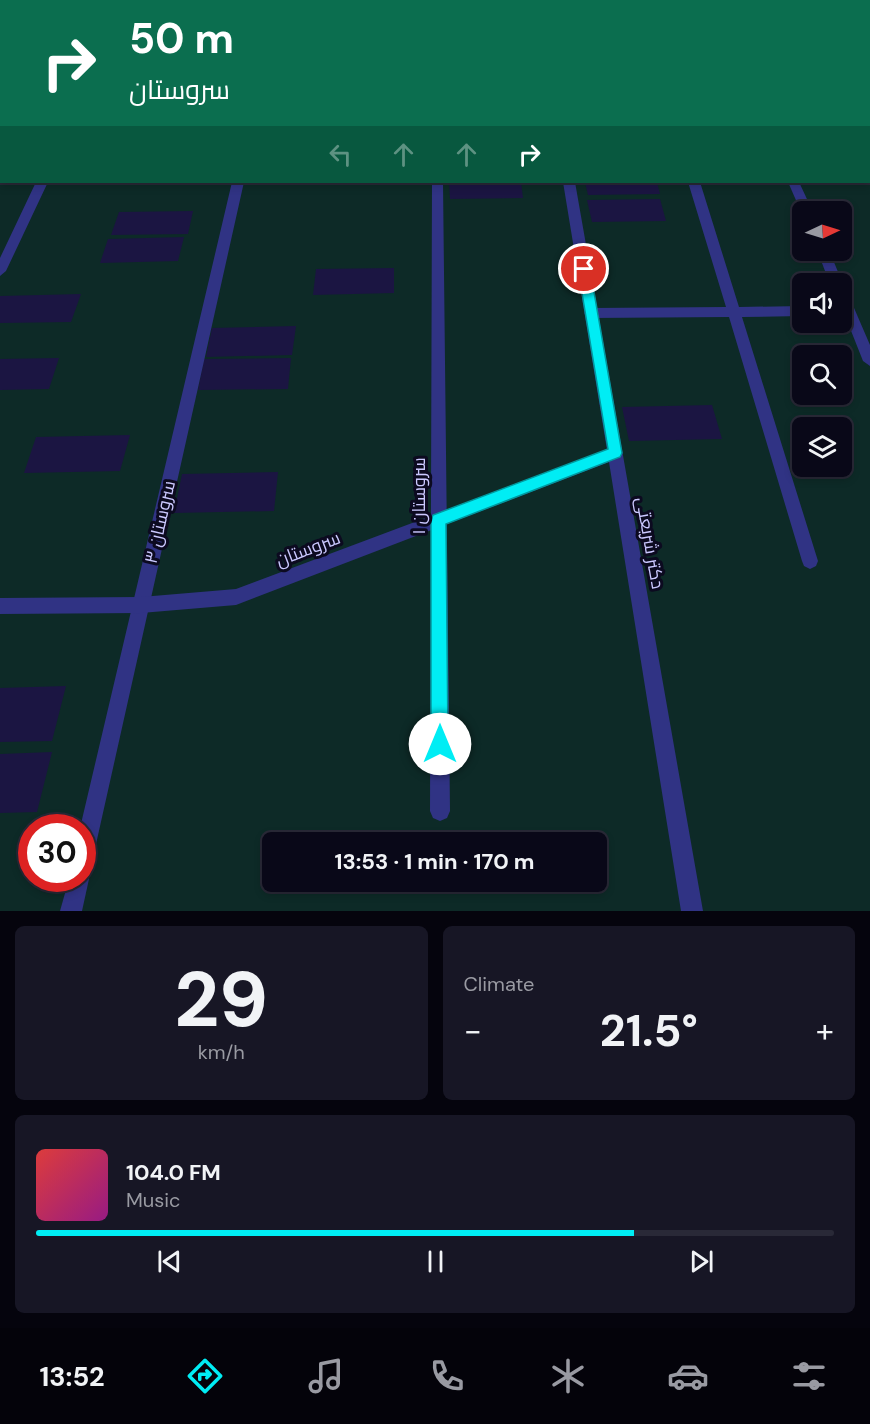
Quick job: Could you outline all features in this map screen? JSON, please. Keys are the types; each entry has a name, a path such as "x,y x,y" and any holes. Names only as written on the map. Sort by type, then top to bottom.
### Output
{"street":[{"path":"0,272 3,258 41,183"},
{"name":"سروستان ۳","path":"93,814 238,183"},
{"name":"سروستان ۱","path":"437,183 440,811"},
{"name":"دکتر شریعتی","path":"569,183 692,911"},
{"path":"693,183 810,561"},
{"path":"794,183 802,201"},
{"path":"591,313 792,311"},
{"path":"852,325 870,361"},
{"name":"سروستان","path":"0,606 141,605 236,597 615,453"},
{"path":"71,911 76,892"}],"green space":[{"path":"0,183 870,183 870,911 0,911"}],"building":[{"path":"449,183 521,183 523,198 450,199"},
{"path":"585,183 657,183 660,194 588,195"},
{"path":"660,199 666,221 592,222 587,200"},
{"path":"193,211 188,234 111,235 119,212"},
{"path":"184,237 178,261 100,263 108,239"},
{"path":"394,268 394,293 313,295 316,269"},
{"path":"81,294 71,322 0,323 0,296"},
{"path":"296,326 292,355 206,357 212,328"},
{"path":"59,358 49,389 0,390 0,359"},
{"path":"291,358 288,389 198,390 204,359"},
{"path":"712,405 722,439 629,441 622,407"},
{"path":"130,435 120,471 24,473 36,437"},
{"path":"278,472 274,511 174,513 182,474"},
{"path":"66,686 52,741 0,742 0,688"},
{"path":"52,752 37,812 0,813 0,754"}],"route":[{"path":"440,744 439,520 615,453 584,269"}]}
